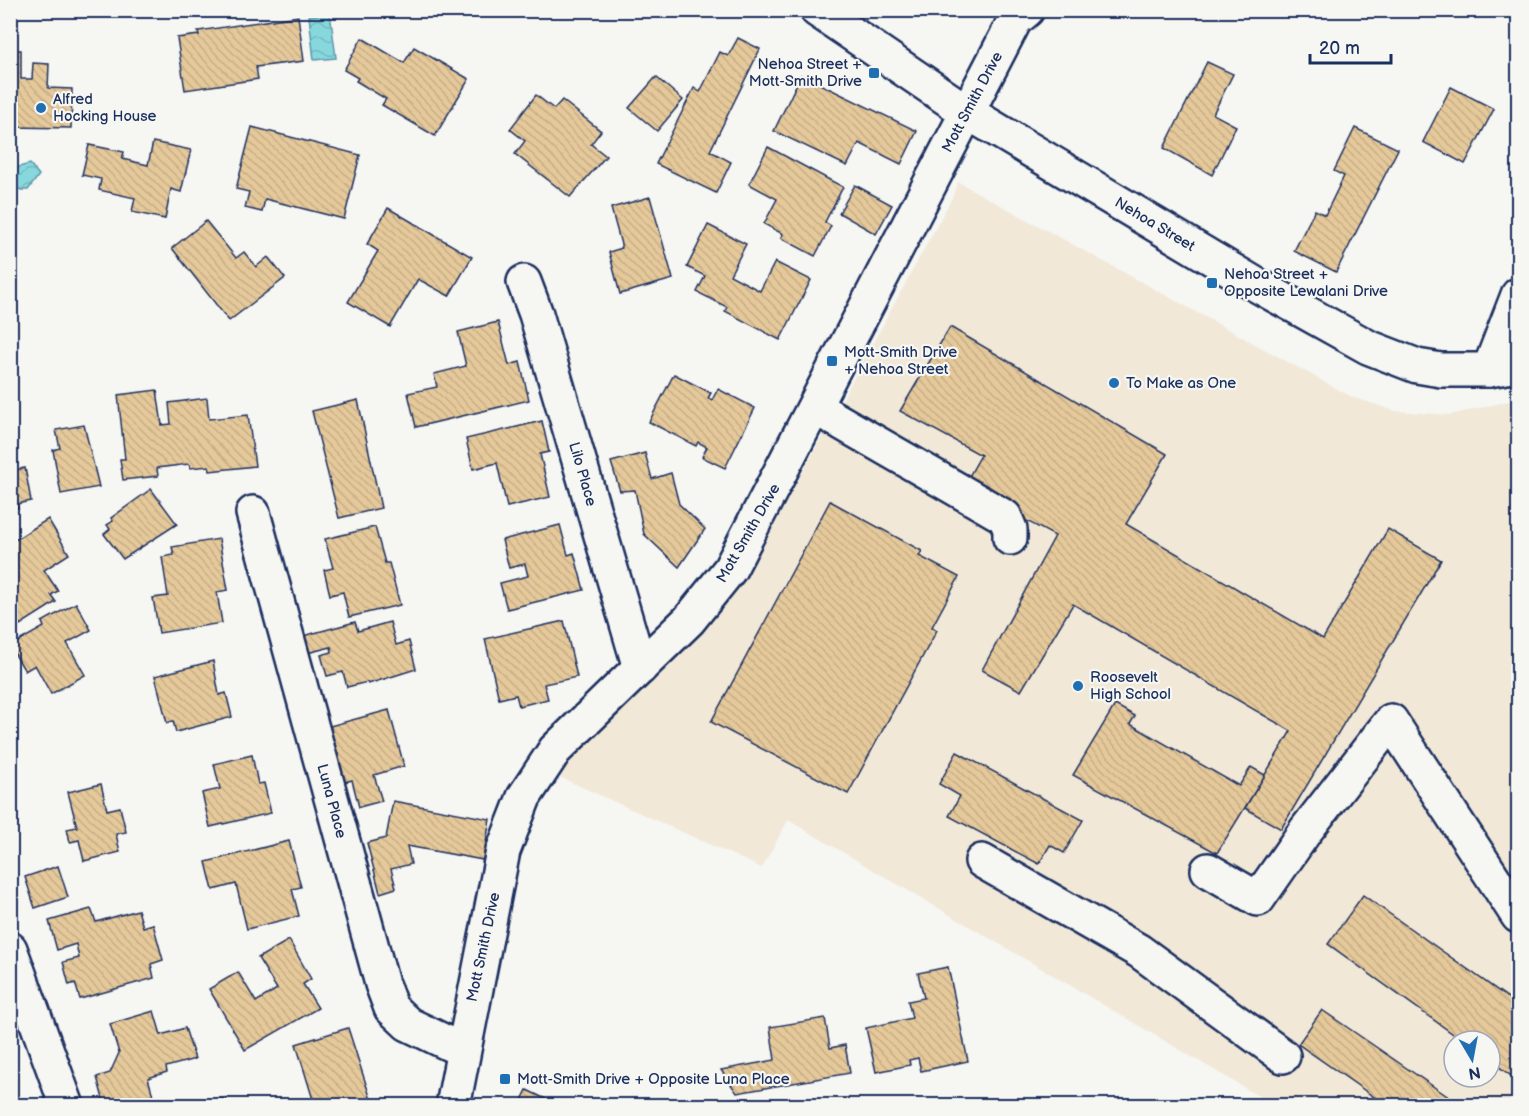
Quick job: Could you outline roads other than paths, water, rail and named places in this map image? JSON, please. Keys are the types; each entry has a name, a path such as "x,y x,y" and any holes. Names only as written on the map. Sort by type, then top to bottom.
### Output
{"street":[{"name":"Nehoa Street","path":"817,10 967,112 1255,284 1368,347 1417,366 1441,370 1504,367"},
{"name":"Mott Smith Drive","path":"453,1106 462,1050 503,851 524,797 555,750 689,620 730,569 816,408 1015,20 1027,10"},
{"name":"Lilo Place","path":"524,282 536,314 640,668"},
{"path":"1504,367 1518,295"},
{"path":"816,408 1005,517 1010,529 1010,538"},
{"name":"Luna Place","path":"253,513 382,984 391,1008 408,1024 462,1050"},
{"path":"1208,870 1258,898 1306,830 1391,721 1518,916"},
{"path":"982,861 1139,951 1283,1056"},
{"path":"10,949 67,1106"}],"water":[{"path":"330,13 336,58 314,60 309,16"},
{"path":"30,164 39,175 28,190 21,190 11,184 11,169"}],"place":[{"name":"Nehoa Street + Mott-Smith Drive","path":"874,73"},
{"name":"Alfred Hocking House","path":"41,108"},
{"name":"Nehoa Street + Opposite Lewalani Drive","path":"1212,283"},
{"name":"Mott-Smith Drive + Nehoa Street","path":"832,361"},
{"name":"To Make as One","path":"1114,383"},
{"name":"Roosevelt High School","path":"1078,686"},
{"name":"Mott-Smith Drive + Opposite Luna Place","path":"505,1079"}]}
